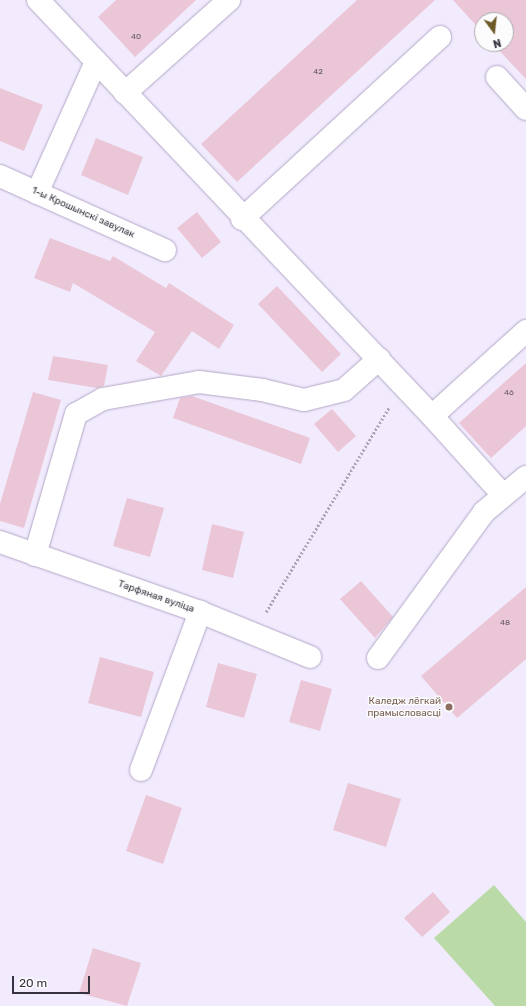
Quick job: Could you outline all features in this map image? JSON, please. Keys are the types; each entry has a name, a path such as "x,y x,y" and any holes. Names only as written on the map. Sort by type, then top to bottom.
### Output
{"street":[{"path":"38,0 242,219 379,359 503,495"},
{"path":"125,93 229,0"},
{"path":"242,219 440,37"},
{"path":"37,192 96,62"},
{"path":"497,77 526,109"},
{"name":"1-ы Крошынскі завулак","path":"0,176 165,250"},
{"path":"432,416 526,331"},
{"path":"35,555 76,414 103,399 199,382 262,390 304,400 344,390 379,359"},
{"path":"378,658 484,512 526,477"},
{"name":"Тарфяная вуліца","path":"0,542 200,612 310,657"},
{"path":"141,770 200,612"}],"path":[{"path":"253,634 403,385"}],"green space":[{"path":"494,885 526,922 526,1006 495,1006 434,938"}],"building":[{"path":"116,0 196,0 135,57 98,17"},
{"path":"357,0 435,0 237,182 201,144"},
{"path":"453,0 526,0 526,79 501,52 514,52 514,12 474,12 474,23"},
{"path":"0,88 43,105 24,151 0,141"},
{"path":"96,138 143,157 128,195 81,175"},
{"path":"197,212 221,242 202,258 177,228"},
{"path":"50,238 110,261 113,256 166,288 169,283 234,325 219,349 192,331 161,376 136,361 155,332 73,283 70,292 34,278"},
{"path":"277,286 341,354 322,372 258,304"},
{"path":"53,356 108,365 104,386 97,388 48,380"},
{"path":"526,363 526,426 491,458 459,423"},
{"path":"33,392 61,400 24,528 0,521 0,504"},
{"path":"192,396 310,438 301,464 173,418 180,398"},
{"path":"332,409 356,436 338,452 314,424"},
{"path":"127,498 164,508 150,557 113,546"},
{"path":"212,524 244,532 233,578 202,570"},
{"path":"361,581 393,617 375,638 340,599"},
{"path":"526,587 526,659 457,718 421,676"},
{"path":"100,657 154,672 141,717 88,703"},
{"path":"218,663 257,674 244,718 206,707"},
{"path":"301,680 332,689 320,731 289,722"},
{"path":"348,783 401,799 386,847 333,830"},
{"path":"146,795 182,808 163,864 126,851"},
{"path":"433,892 450,912 422,937 404,918"},
{"path":"93,948 141,963 127,1006 79,993"}],"place":[{"name":"Каледж лёгкай прамысловасці","path":"449,707"}]}
